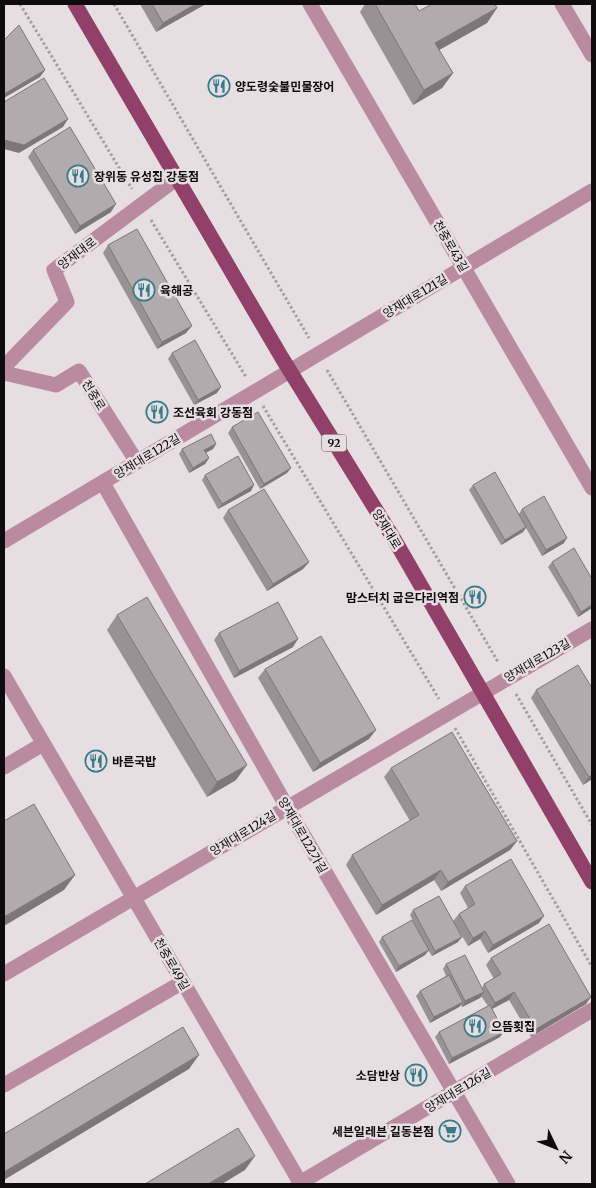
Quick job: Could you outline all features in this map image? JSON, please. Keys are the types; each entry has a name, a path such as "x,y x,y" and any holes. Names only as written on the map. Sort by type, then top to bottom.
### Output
{"main road":[{"name":"양재대로","path":"75,4 289,370 394,539 592,882"}],"street":[{"name":"천중로43길","path":"310,4 592,488"},
{"path":"562,4 592,55"},
{"name":"양재대로","path":"4,366 67,302 54,270 176,179"},
{"name":"양재대로121길","path":"289,370 592,191"},
{"name":"천중로","path":"4,373 56,385 79,370 136,462"},
{"name":"양재대로122길","path":"4,541 289,370"},
{"name":"양재대로122가길","path":"103,483 287,807 508,1184"},
{"name":"양재대로123길","path":"482,692 592,629"},
{"name":"천중로49길","path":"4,676 300,1184"},
{"name":"양재대로124길","path":"4,974 482,692"},
{"path":"4,767 43,744"},
{"path":"4,1085 183,982"},
{"name":"양재대로126길","path":"300,1184 592,1010"}],"path":[{"path":"20,4 395,624 592,967"},
{"path":"114,4 592,825"}],"building":[{"path":"152,4 196,4 163,23"},
{"path":"375,4 415,4 419,11 432,4 495,4 497,8 435,43 453,73 424,90"},
{"path":"19,25 45,70 4,94 4,40"},
{"path":"44,78 68,119 24,145 4,140 4,102"},
{"path":"70,127 116,204 80,226 33,150"},
{"path":"137,229 192,326 162,342 108,245"},
{"path":"195,340 221,387 198,400 172,353"},
{"path":"258,412 291,468 264,484 232,427"},
{"path":"211,434 216,444 204,450 209,458 193,468 182,449"},
{"path":"238,456 254,485 222,504 205,475"},
{"path":"495,472 526,527 505,540 473,485"},
{"path":"264,489 309,562 273,584 228,510"},
{"path":"544,496 567,538 546,550 522,509"},
{"path":"574,548 592,579 592,605 581,612 552,562"},
{"path":"147,597 247,765 217,782 117,615"},
{"path":"278,602 298,639 239,671 219,633"},
{"path":"321,636 376,730 320,763 265,669"},
{"path":"578,665 592,688 592,775 589,777 536,690"},
{"path":"452,732 517,841 448,882 441,870 382,905 352,855 419,815 391,768"},
{"path":"34,804 75,875 4,917 4,821"},
{"path":"511,859 544,916 493,945 485,931 473,938 459,914 475,904 465,886"},
{"path":"439,896 462,937 435,951 413,910"},
{"path":"412,920 429,950 399,966 382,937"},
{"path":"549,924 591,997 536,1029 514,992 495,1003 484,984 501,974 491,958"},
{"path":"465,955 484,992 465,1001 446,964"},
{"path":"449,975 463,1002 434,1017 420,991"},
{"path":"490,1005 504,1032 452,1058 439,1032"},
{"path":"183,1027 199,1055 4,1172 4,1134"},
{"path":"238,1128 255,1156 208,1184 145,1184"}],"place":[{"name":"양도령숯불민물장어","path":"219,86"},
{"name":"장위동 유성집 강동점","path":"78,176"},
{"name":"육해공","path":"144,290"},
{"name":"조선육회 강동점","path":"157,412"},
{"name":"맘스터치 굽은다리역점","path":"475,597"},
{"name":"바른국밥","path":"96,761"},
{"name":"으뜸횟집","path":"475,1026"},
{"name":"소담반상","path":"416,1075"},
{"name":"세븐일레븐 길동본점","path":"450,1131"}]}
